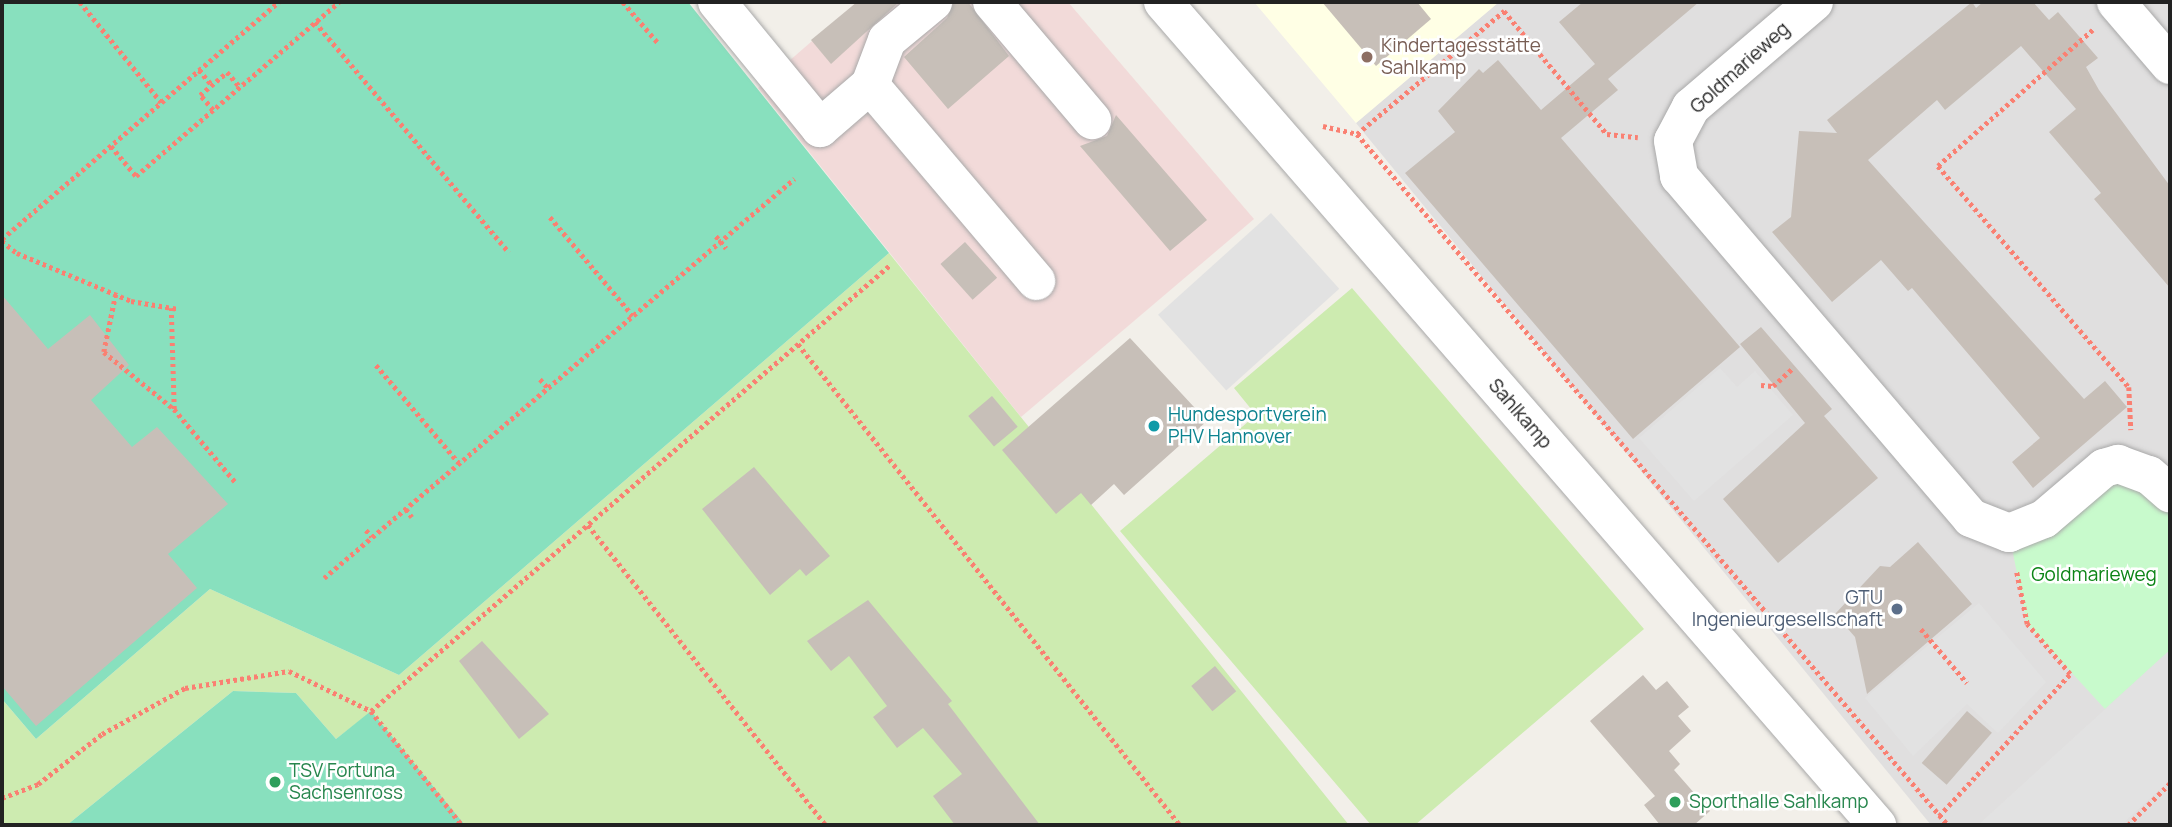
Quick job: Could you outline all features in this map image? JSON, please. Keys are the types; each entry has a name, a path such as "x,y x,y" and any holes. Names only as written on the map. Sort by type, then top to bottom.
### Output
{"street":[{"path":"717,2 820,128 870,85 887,40 933,2"},
{"path":"992,2 1092,120"},
{"name":"Sahlkamp","path":"1163,2 1877,825"},
{"name":"Goldmarieweg","path":"1673,141 1691,107 1814,2"},
{"path":"2105,15 2170,65"},
{"path":"870,85 1036,281"},
{"path":"1673,141 1679,176 1971,518 2009,533 2043,519 2104,468 2132,466 2170,493"}],"path":[{"path":"80,2 161,102"},
{"path":"178,309 116,294 17,253 2,240 279,2"},
{"path":"111,146 136,176 339,2"},
{"path":"623,2 659,44"},
{"path":"1357,134 1503,11 1607,134 1673,141"},
{"path":"2105,15 1938,166 2129,387 2132,466"},
{"path":"315,22 509,252"},
{"path":"200,70 212,85"},
{"path":"213,110 200,95 227,72 240,87"},
{"path":"1312,124 1357,134 1948,825"},
{"path":"324,578 794,179"},
{"path":"550,217 633,316"},
{"path":"716,236 726,248"},
{"path":"371,711 890,265"},
{"path":"116,294 104,352 174,410 236,483"},
{"path":"170,308 174,410"},
{"path":"798,344 1180,825"},
{"path":"376,365 459,463"},
{"path":"562,376 568,383"},
{"path":"540,379 548,388"},
{"path":"406,509 412,517"},
{"path":"588,525 825,825"},
{"path":"366,530 372,537"},
{"path":"1939,816 2070,674 2027,624 2009,533"},
{"path":"1921,629 1967,683"},
{"path":"2,798 38,784 102,734 185,688 289,671 371,711 462,825"},
{"path":"2128,825 2170,783"}],"shaded area":[{"path":"857,2 1068,2 1254,219 1021,417 758,88"},
{"name":"Kindertagesstätte Sahlkamp","path":"1254,2 1499,2 1356,123"},
{"path":"1499,2 2170,2 2170,825 1931,825 1356,123"},
{"path":"1271,213 1339,289 1226,391 1158,315"},
{"path":"1720,368 1737,387 1755,371 1793,415 1694,501 1639,438"},
{"path":"1979,603 2046,682 1998,733 1967,704 1913,756 1865,698"},
{"path":"2170,650 2170,780 2121,825 1978,825"}],"green space":[{"path":"2,2 688,2 889,253 399,675 210,589 36,739 2,699"},
{"path":"889,253 1349,825 465,825 371,712 336,739 296,693 233,691 67,825 2,825 2,699 36,739 210,589 399,675"},
{"path":"1352,288 1644,629 1415,825 1371,825 1120,531 1256,415 1234,388"},
{"name":"Goldmarieweg","path":"2104,468 2170,493 2170,650 2105,709 2027,624 2009,533"},
{"name":"TSV Fortuna Sachsenross","path":"233,691 296,693 336,739 371,711 465,825 67,825"}],"building":[{"path":"857,2 899,2 831,64 811,40"},
{"path":"954,2 968,2 1009,56 948,109 904,57 947,18"},
{"path":"1322,2 1417,2 1431,19 1376,66"},
{"path":"1583,2 1699,2 1608,79 1618,90 1561,138 1740,347 1633,439 1405,173 1455,132 1438,111 1479,69 1483,73 1498,60 1541,110 1595,64 1559,22"},
{"path":"1972,2 1976,8 1983,2 2033,2 2049,20 2058,12 2098,58 2086,67 2099,90 2170,186 2170,288 2094,199 2101,193 2049,132 2076,109 2021,46 1945,110 1937,100 1868,160 2084,399 2105,381 2127,407 2033,488 2012,462 2040,438 1912,288 1908,291 1881,260 1832,302 1772,232 1791,217 1799,131 1837,133 1827,120"},
{"path":"1116,115 1207,220 1170,251 1080,146 1107,136"},
{"path":"965,242 997,278 973,300 940,264"},
{"path":"2,295 48,349 90,315 129,365 91,400 132,447 157,427 228,504 168,554 197,588 36,726 2,686"},
{"path":"1761,327 1832,409 1824,416 1878,478 1778,563 1723,499 1805,423 1740,344"},
{"path":"1130,338 1207,421 1124,495 1114,484 1091,505 1081,493 1056,514 1002,450"},
{"path":"992,396 1018,427 994,447 968,416"},
{"path":"754,467 830,556 806,576 800,569 770,595 702,509"},
{"path":"1918,542 1972,604 1867,694 1855,637 1835,614 1880,566 1890,567"},
{"path":"868,600 952,701 948,704 1040,825 955,825 933,796 962,774 923,728 897,748 873,717 887,706 849,656 831,671 807,641"},
{"path":"482,641 549,714 519,739 459,661"},
{"path":"1215,666 1236,691 1212,711 1191,686"},
{"path":"1643,675 1656,690 1667,681 1689,707 1678,716 1691,731 1669,751 1680,764 1674,770 1710,811 1694,825 1660,825 1644,805 1655,796 1590,721"},
{"path":"1967,711 1992,733 1947,785 1922,763"}],"place":[{"name":"Kindertagesstätte Sahlkamp","path":"1367,57"},
{"name":"Hundesportverein PHV Hannover","path":"1154,426"},
{"name":"GTU Ingenieurgesellschaft","path":"1897,609"},
{"name":"TSV Fortuna Sachsenross","path":"275,782"},
{"name":"Sporthalle Sahlkamp","path":"1675,802"}]}
